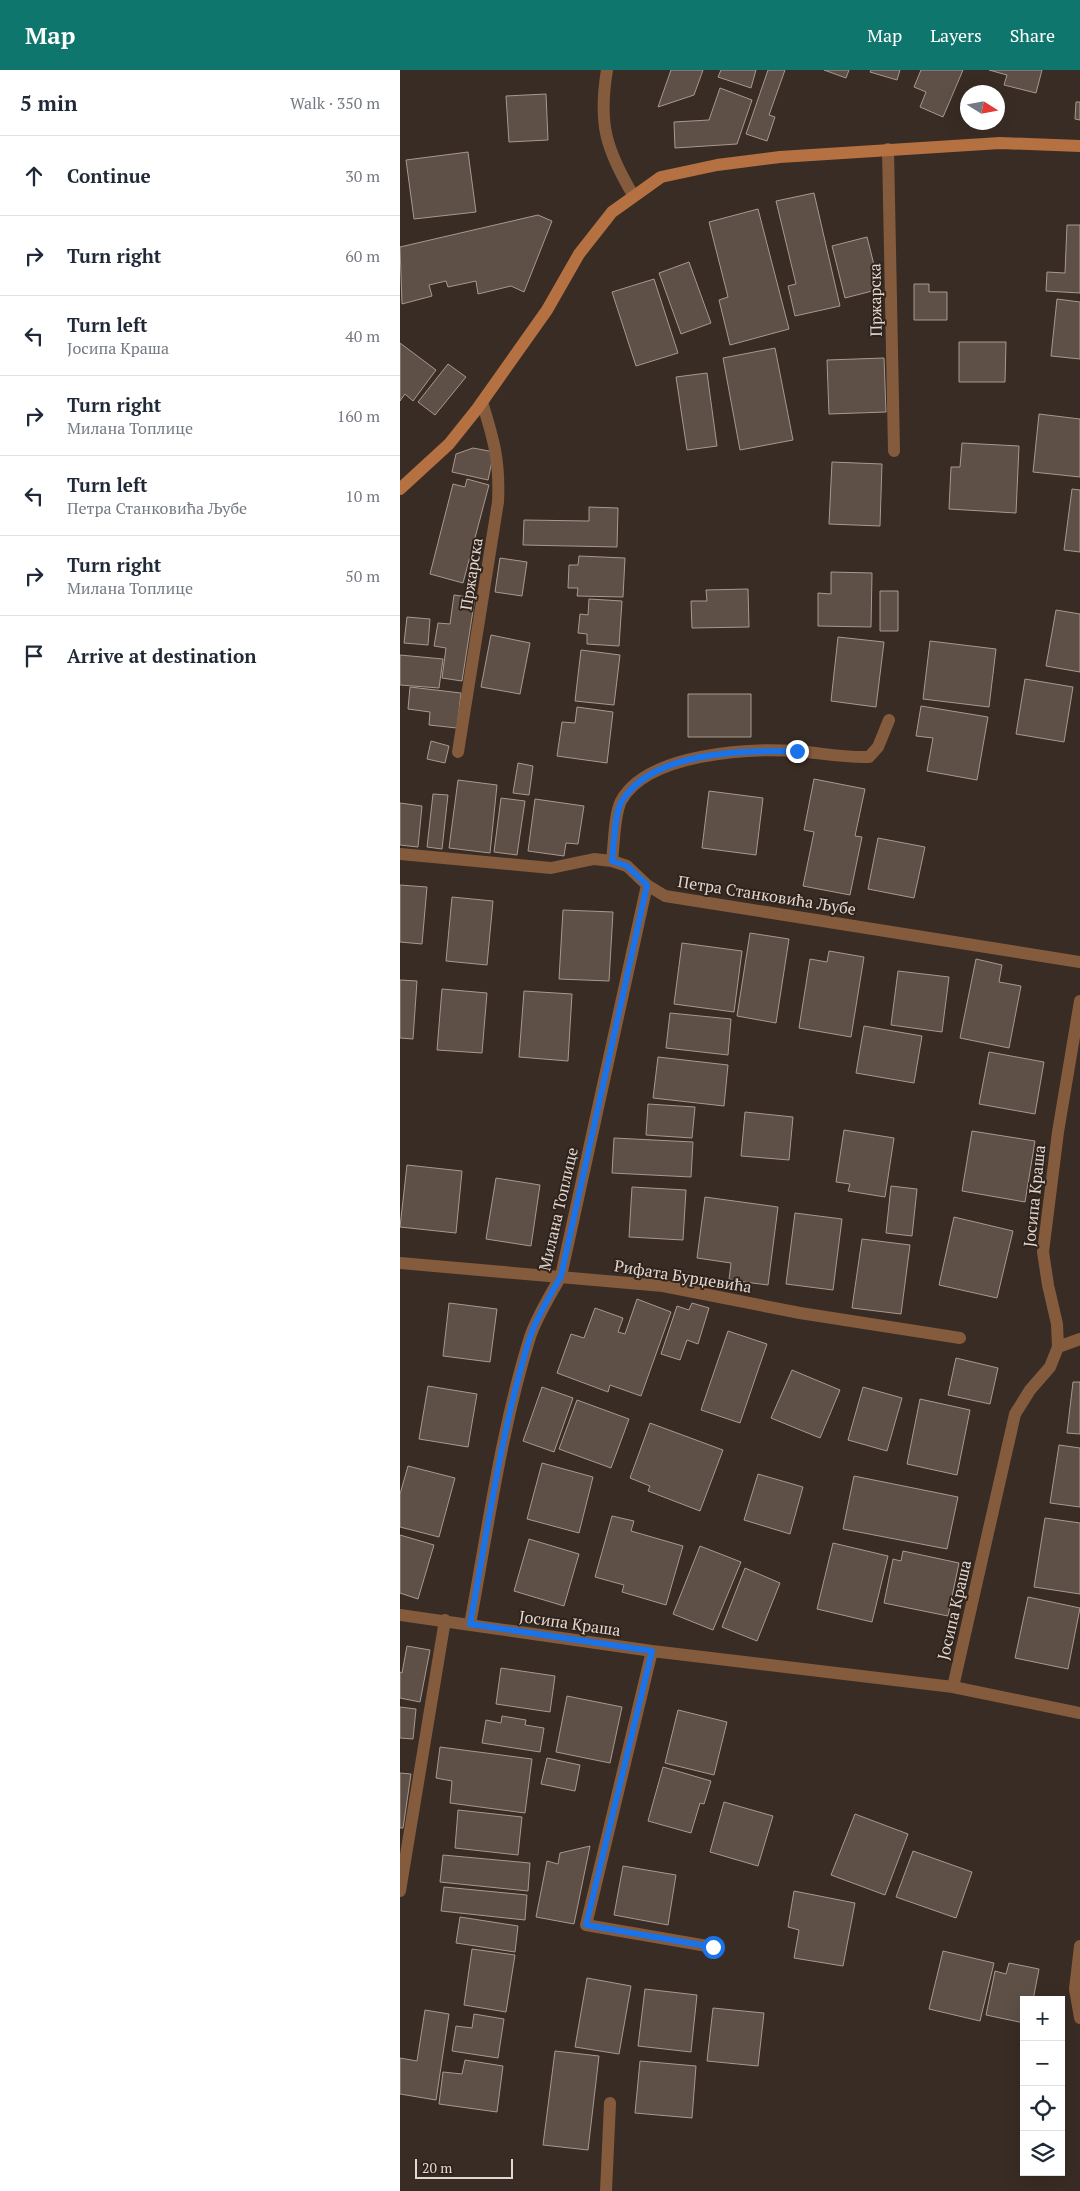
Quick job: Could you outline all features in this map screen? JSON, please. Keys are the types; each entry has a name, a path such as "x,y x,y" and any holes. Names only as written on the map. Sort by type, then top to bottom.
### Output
{"main road":[{"path":"400,489 449,444 482,402 547,310 591,238 612,212 661,178 688,170 752,160 888,149 1000,142 1080,146"}],"street":[{"path":"607,70 603,119 607,139 615,164 634,195"},
{"name":"Пржарска","path":"888,149 894,451"},
{"name":"Пржарска","path":"458,752 498,502 500,471 494,438 482,402"},
{"path":"612,861 621,802 635,785 664,766 701,758 751,751 797,751 847,758 868,758 878,748 889,720"},
{"name":"Петра Станковића Љубе","path":"400,854 552,868 594,860 612,861 627,866 647,885 665,896 1080,962"},
{"name":"Милана Топлице","path":"470,1624 506,1431 528,1346 543,1307 561,1276 647,885"},
{"name":"Јосипа Краша","path":"400,1615 652,1651 953,1688 1015,1414 1030,1390 1050,1366 1058,1347 1057,1324 1048,1285 1044,1252 1058,1132 1080,1001"},
{"name":"Рифата Бурџевића","path":"400,1263 561,1276 673,1288 800,1313 960,1338"},
{"path":"1058,1347 1080,1339"},
{"path":"400,1891 445,1620"},
{"path":"652,1651 586,1925 713,1947"},
{"path":"953,1688 1080,1713"},
{"path":"1080,1946 1075,1990 1080,2018"},
{"path":"606,2191 610,2103"}],"building":[{"path":"671,70 703,70 694,95 658,107"},
{"path":"721,70 756,70 751,88 718,77"},
{"path":"768,70 785,70 769,115 775,117 767,141 746,134"},
{"path":"824,70 849,70 846,78"},
{"path":"871,70 900,70 897,80 870,72"},
{"path":"921,70 963,70 943,117 920,107 926,92 914,87"},
{"path":"989,70 1042,70 1036,93 1004,85 1007,75"},
{"path":"720,88 752,100 737,144 675,148 674,122 709,120"},
{"path":"546,94 548,140 509,142 506,96"},
{"path":"1076,102 1080,102 1080,120 1075,119"},
{"path":"468,152 476,212 414,219 406,160"},
{"path":"814,193 840,306 795,316 788,286 796,284 776,201"},
{"path":"758,209 789,329 730,345 719,300 728,297 709,222"},
{"path":"538,215 552,221 524,292 511,286 478,294 476,281 448,287 446,281 429,285 432,296 402,304 400,247"},
{"path":"1067,225 1080,225 1080,293 1046,291 1047,272 1065,273"},
{"path":"867,237 880,289 845,298 832,246"},
{"path":"689,262 711,323 681,334 659,273"},
{"path":"654,279 678,353 636,366 612,292"},
{"path":"914,284 929,284 929,292 947,292 947,320 914,320"},
{"path":"1057,299 1080,302 1080,359 1051,356"},
{"path":"959,342 1006,342 1005,382 959,382"},
{"path":"400,343 436,370 413,401 405,394 400,401"},
{"path":"775,348 793,440 740,450 723,358"},
{"path":"884,358 886,412 829,414 827,360"},
{"path":"448,364 466,377 435,415 418,402"},
{"path":"707,373 717,446 687,450 676,377"},
{"path":"1039,414 1080,419 1080,477 1033,472"},
{"path":"962,443 1019,446 1016,513 949,509 951,467 960,467"},
{"path":"473,448 494,452 488,480 452,472 456,454"},
{"path":"832,462 882,464 880,526 829,524"},
{"path":"467,479 489,485 463,583 430,574 453,484 465,487"},
{"path":"1072,489 1080,490 1080,552 1064,550"},
{"path":"589,507 618,508 617,547 523,545 524,520 589,521"},
{"path":"579,556 625,558 623,597 577,596 578,588 568,588 569,565 578,565"},
{"path":"500,558 527,562 522,596 495,592"},
{"path":"831,572 872,573 871,627 818,626 818,593 831,594"},
{"path":"748,589 749,627 692,628 691,601 707,601 706,590"},
{"path":"880,591 898,591 898,631 880,631"},
{"path":"454,595 475,598 462,681 442,678 446,648 434,646 438,623 450,624"},
{"path":"589,599 622,601 619,646 587,644 587,634 578,633 580,614 588,615"},
{"path":"1056,610 1080,614 1080,672 1046,666"},
{"path":"407,617 430,619 428,645 404,643"},
{"path":"491,635 530,643 520,694 481,687"},
{"path":"838,637 884,642 876,707 831,701"},
{"path":"930,641 996,649 989,707 923,699"},
{"path":"581,650 620,655 614,705 575,701"},
{"path":"400,655 443,659 439,688 400,685"},
{"path":"1025,679 1073,687 1064,742 1016,734"},
{"path":"410,687 461,693 457,728 429,725 430,712 408,709"},
{"path":"688,694 751,694 751,737 688,737"},
{"path":"921,706 988,717 977,780 927,771 933,738 916,736"},
{"path":"577,707 613,712 607,763 557,756 562,722 575,723"},
{"path":"431,741 449,746 445,763 427,759"},
{"path":"518,763 533,766 529,795 513,793"},
{"path":"814,779 865,789 855,836 862,837 850,895 803,886 814,832 804,830"},
{"path":"458,780 497,785 490,853 449,848"},
{"path":"709,791 763,798 756,855 702,848"},
{"path":"433,794 448,795 442,849 427,847"},
{"path":"501,798 525,801 517,855 494,852"},
{"path":"535,799 584,806 578,844 566,843 564,856 528,851"},
{"path":"400,803 422,806 418,847 400,845"},
{"path":"878,838 925,847 914,898 868,889"},
{"path":"400,885 427,887 422,944 400,942"},
{"path":"452,897 493,901 487,965 446,961"},
{"path":"563,910 613,912 609,981 559,979"},
{"path":"750,933 789,939 776,1023 737,1016"},
{"path":"682,943 742,951 734,1012 674,1004"},
{"path":"829,951 864,957 851,1037 799,1028 810,959 827,962"},
{"path":"976,959 1002,965 999,982 1021,986 1009,1048 960,1038"},
{"path":"898,971 949,977 942,1032 891,1025"},
{"path":"400,980 417,981 413,1039 400,1038"},
{"path":"442,989 487,993 482,1053 437,1050"},
{"path":"524,991 572,994 568,1061 519,1057"},
{"path":"670,1013 731,1019 728,1055 666,1048"},
{"path":"864,1026 922,1036 914,1083 856,1073"},
{"path":"989,1052 1044,1062 1035,1114 979,1104"},
{"path":"658,1057 728,1065 724,1106 653,1098"},
{"path":"648,1104 695,1107 692,1138 646,1135"},
{"path":"745,1112 793,1117 789,1160 741,1156"},
{"path":"844,1130 894,1138 885,1197 848,1191 850,1184 836,1182"},
{"path":"972,1131 1035,1141 1025,1202 962,1191"},
{"path":"614,1138 693,1142 691,1177 612,1173"},
{"path":"407,1165 462,1171 456,1233 400,1227"},
{"path":"496,1178 540,1185 531,1246 486,1239"},
{"path":"891,1186 917,1189 912,1236 886,1233"},
{"path":"632,1187 686,1190 683,1240 629,1237"},
{"path":"705,1197 778,1207 768,1285 729,1280 731,1263 697,1258"},
{"path":"795,1213 842,1219 833,1290 786,1284"},
{"path":"954,1217 1013,1231 997,1298 939,1285"},
{"path":"862,1239 910,1245 901,1314 852,1308"},
{"path":"637,1299 671,1312 641,1396 610,1385 608,1392 557,1373 571,1334 584,1338 595,1308 623,1318 618,1332 625,1334"},
{"path":"449,1303 497,1309 490,1362 443,1356"},
{"path":"692,1303 709,1308 698,1344 687,1340 680,1360 661,1354 677,1306 689,1310"},
{"path":"728,1331 767,1344 740,1423 701,1410"},
{"path":"956,1358 998,1368 990,1404 948,1395"},
{"path":"792,1370 840,1390 820,1438 771,1418"},
{"path":"1073,1382 1080,1382 1080,1434 1067,1433"},
{"path":"428,1386 477,1394 468,1447 419,1439"},
{"path":"542,1387 573,1398 554,1452 523,1441"},
{"path":"863,1387 902,1398 887,1451 848,1440"},
{"path":"920,1399 970,1410 957,1475 907,1464"},
{"path":"577,1400 629,1419 611,1468 559,1449"},
{"path":"650,1423 723,1450 700,1511 648,1491 650,1486 630,1478"},
{"path":"1059,1445 1080,1448 1080,1507 1050,1503"},
{"path":"542,1463 593,1477 579,1533 527,1519"},
{"path":"408,1466 455,1478 439,1537 400,1527 400,1494"},
{"path":"758,1474 803,1487 790,1534 744,1520"},
{"path":"854,1476 958,1497 947,1549 843,1529"},
{"path":"612,1516 634,1521 631,1531 683,1546 666,1605 622,1592 624,1585 595,1577"},
{"path":"1045,1518 1080,1523 1080,1594 1034,1587"},
{"path":"400,1535 434,1545 418,1599 400,1593"},
{"path":"529,1539 579,1554 564,1606 514,1591"},
{"path":"833,1543 888,1556 872,1622 817,1609"},
{"path":"700,1546 741,1562 713,1630 673,1614"},
{"path":"903,1551 959,1563 948,1616 884,1603 893,1559 901,1561"},
{"path":"745,1568 780,1583 757,1641 722,1627"},
{"path":"1028,1597 1080,1608 1068,1669 1015,1658"},
{"path":"407,1646 430,1650 420,1702 400,1698 400,1672 402,1673"},
{"path":"501,1668 555,1676 550,1712 496,1704"},
{"path":"567,1696 622,1707 610,1763 556,1752"},
{"path":"400,1707 416,1709 413,1739 400,1738"},
{"path":"678,1710 727,1722 714,1775 665,1763"},
{"path":"502,1716 526,1720 525,1725 544,1728 540,1752 482,1743 486,1720 501,1723"},
{"path":"440,1747 532,1759 525,1813 450,1803 452,1781 436,1778"},
{"path":"547,1758 580,1765 575,1791 541,1784"},
{"path":"663,1767 711,1781 704,1804 700,1803 691,1833 648,1821"},
{"path":"400,1773 411,1774 403,1828 400,1828"},
{"path":"724,1802 773,1816 758,1866 710,1852"},
{"path":"458,1810 522,1817 518,1855 455,1848"},
{"path":"855,1814 908,1834 885,1895 831,1875"},
{"path":"590,1846 574,1924 536,1917 547,1861 558,1864 560,1853"},
{"path":"913,1851 972,1872 956,1918 896,1897"},
{"path":"443,1855 530,1863 528,1891 440,1882"},
{"path":"623,1866 676,1875 668,1925 614,1915"},
{"path":"444,1887 527,1895 525,1920 441,1911"},
{"path":"794,1891 855,1903 843,1966 794,1958 799,1930 788,1927"},
{"path":"460,1917 518,1926 515,1952 456,1943"},
{"path":"472,1949 515,1955 506,2012 464,2005"},
{"path":"943,1951 994,1963 980,2021 929,2009"},
{"path":"1009,1963 1039,1969 1034,1996 1020,1996 1020,2022 986,2015 995,1971 1006,1974"},
{"path":"587,1978 631,1986 619,2054 575,2047"},
{"path":"645,1989 697,1995 691,2052 638,2046"},
{"path":"713,2008 764,2013 758,2066 707,2061"},
{"path":"425,2010 449,2014 436,2100 400,2094 400,2058 417,2061"},
{"path":"474,2014 504,2019 498,2058 452,2051 456,2026 472,2028"},
{"path":"555,2051 599,2056 588,2150 543,2145"},
{"path":"465,2060 503,2066 497,2112 439,2104 443,2072 462,2074"},
{"path":"640,2061 696,2066 692,2118 635,2113"}],"route":[{"path":"713,1947 586,1925 652,1651 470,1624 506,1431 530,1336 543,1307 561,1276 647,885 627,866 612,861 621,802 635,785 664,766 701,758 751,751 797,751"}]}
